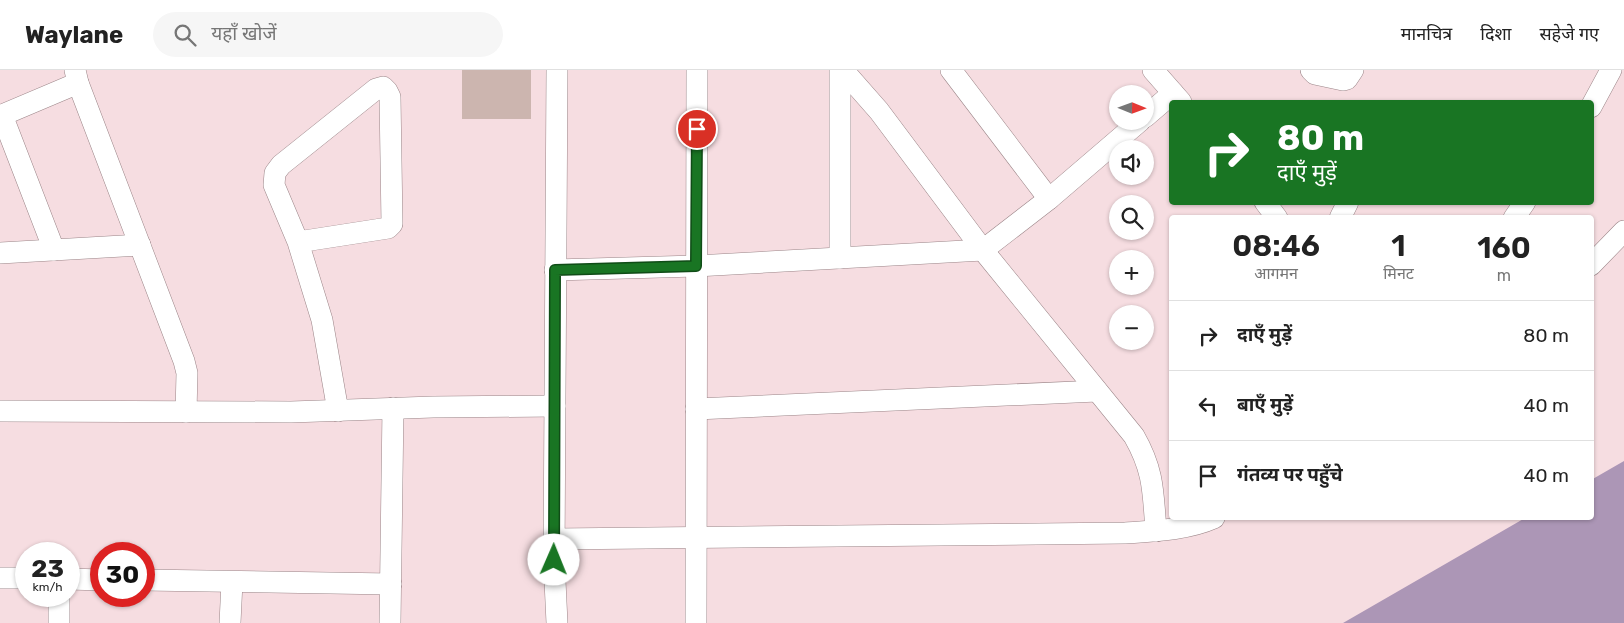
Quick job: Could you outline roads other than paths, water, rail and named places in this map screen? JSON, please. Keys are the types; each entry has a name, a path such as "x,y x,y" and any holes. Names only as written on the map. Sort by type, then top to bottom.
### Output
{"street":[{"path":"557,70 554,406 554,539 557,623"},
{"path":"696,623 697,70"},
{"path":"840,258 842,70"},
{"path":"842,70 879,111 983,250 1134,436 1144,454 1151,474 1156,531"},
{"path":"951,70 1050,199"},
{"path":"1154,70 1177,98"},
{"path":"1311,70 1315,74 1343,80 1353,70"},
{"path":"1594,101 1611,70"},
{"path":"54,250 1,115 76,77 184,361 187,373 186,412"},
{"path":"298,242 388,228 392,224 390,98 387,90 383,87 376,89 281,165 275,173 274,185 298,242 322,320 338,410"},
{"path":"1154,112 1169,103"},
{"path":"555,270 696,266 983,250 1050,199 1130,130"},
{"path":"1594,262 1624,231"},
{"path":"0,253 140,245"},
{"path":"696,409 1097,391"},
{"path":"0,412 290,412 393,408 554,406"},
{"path":"390,623 393,408"},
{"path":"554,539 1125,533 1156,531 1209,520"},
{"path":"0,578 15,578"},
{"path":"155,580 391,584"},
{"path":"230,623 232,582"},
{"path":"58,623 59,607"}]}
